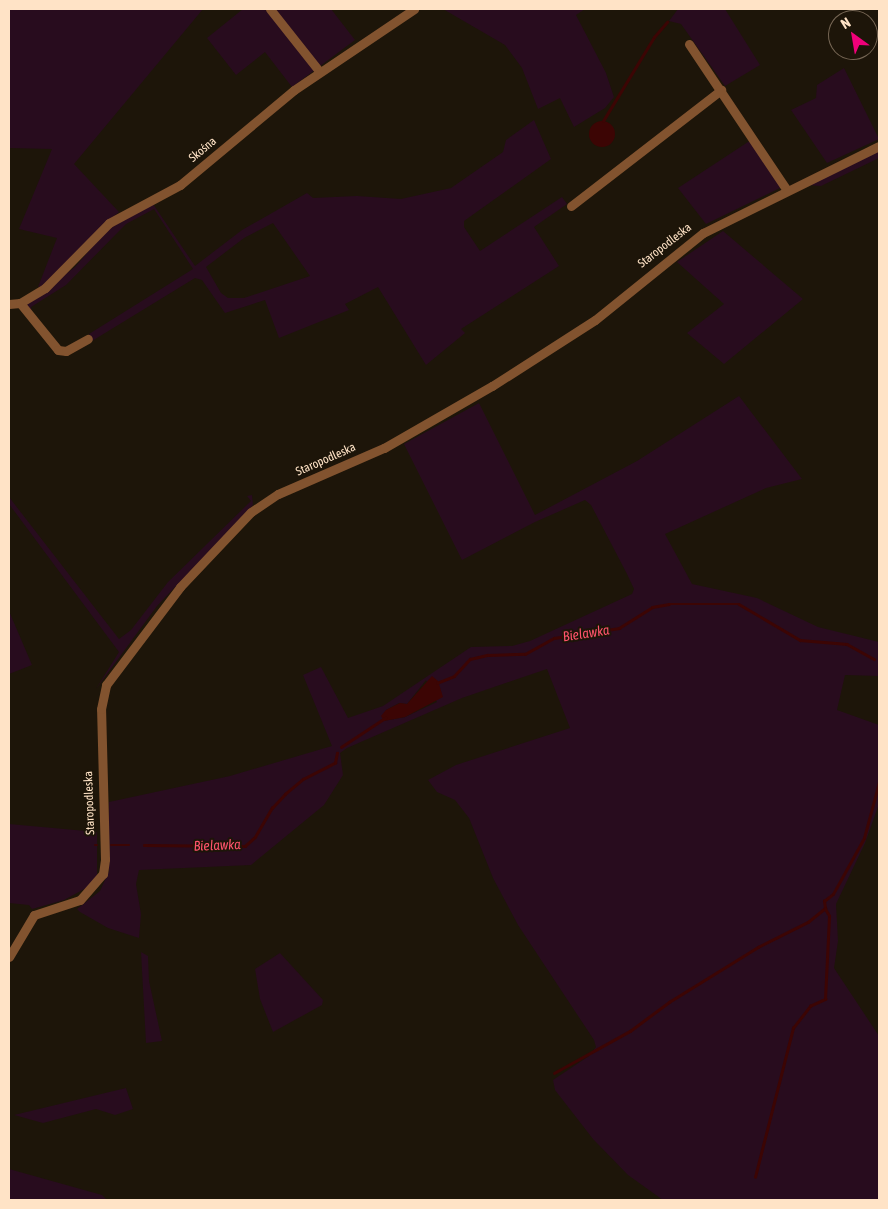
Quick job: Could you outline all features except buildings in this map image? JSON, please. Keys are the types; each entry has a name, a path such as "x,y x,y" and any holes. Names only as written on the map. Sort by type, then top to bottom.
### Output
{"street":[{"path":"270,9 320,72"},
{"name":"Skośna","path":"9,304 20,303 45,288 70,266 109,223 180,185 320,72 414,9"},
{"path":"689,44 786,189"},
{"path":"571,206 721,90"},
{"name":"Staropodleska","path":"9,957 34,915 80,900 103,874 101,710 106,684 180,587 251,512 278,494 384,448 492,386 596,320 703,233 786,189 879,146"},
{"path":"20,303 58,350 66,351 88,340"}],"shaded area":[{"path":"9,9 203,9 74,164 119,212 105,223 42,286 38,287 57,238 19,229 52,149 9,148"},
{"path":"243,9 331,9 355,40 292,87 265,52 236,75 207,38"},
{"path":"443,9 585,9 576,15 606,73 614,97 605,108 574,127 560,98 538,109 522,68 505,45"},
{"path":"678,9 725,9 760,65 725,86 681,24 669,21"},
{"path":"844,68 879,139 827,163 791,110 816,98 817,85"},
{"path":"534,120 551,159 464,221 464,227 480,251 562,197 567,204 534,227 559,266 461,329 465,333 426,365 378,287 345,304 349,310 279,338 265,300 225,313 202,280 195,278 92,341 89,334 193,269 154,209 126,224 66,285 31,307 32,312 26,304 75,267 111,225 153,204 195,266 242,230 307,193 313,198 357,196 401,199 451,188 503,152 506,140","holes":["273,223 310,276 244,298 228,298 221,293 206,267 244,238"]},
{"path":"602,121 611,125 615,134 611,143 602,147 593,143 589,134 593,125"},
{"path":"751,140 782,187 706,224 678,188"},
{"path":"879,150 879,158 821,186 808,185"},
{"path":"723,231 803,299 724,364 687,333 724,304 677,262"},
{"path":"739,396 802,479 766,488 665,534 692,584 757,598 818,627 879,642 879,676 845,675 837,710 879,725 879,804 865,843 836,904 838,941 834,968 879,1036 879,1200 663,1200 628,1175 593,1139 555,1090 553,1080 589,1056 596,1047 594,1040 518,925 493,878 469,818 455,800 437,792 428,780 456,765 570,728 547,669 462,698 347,748 340,753 343,775 324,805 251,865 139,870 136,884 141,914 139,938 108,928 77,909 100,891 109,871 109,802 230,776 332,746 303,675 321,667 348,718 383,706 471,647 512,646 530,641 632,594 634,589 627,574 591,505 585,500 535,522 462,560 404,444 479,403 535,515 637,461","holes":["426,680 437,702 405,717 383,721 386,710 399,703 407,704"]},
{"path":"252,495 253,505 157,606 96,689 119,652 9,504 9,497 119,639 131,630 168,582 251,501 247,496"},
{"path":"9,611 32,665 9,674"},
{"path":"432,676 438,681 443,697 405,717 384,721 381,716 386,710 400,703 407,704"},
{"path":"9,824 97,832 97,875 88,887 64,900 32,909 29,905 9,903"},
{"path":"141,952 148,956 149,981 162,1041 146,1043"},
{"path":"280,953 323,1000 322,1005 273,1032 260,999 255,969"},
{"path":"126,1088 133,1109 115,1115 96,1109 43,1123 14,1115"},
{"path":"9,1169 102,1195 107,1200 9,1200"}],"waterway":[{"path":"603,121 654,37 667,22"},
{"name":"Bielawka","path":"437,683 454,676 470,659 488,655 525,654 554,638 619,628 652,607 669,604 739,604 800,640 847,644 874,659"},
{"name":"Bielawka","path":"341,747 385,718"},
{"name":"Bielawka","path":"144,845 245,846 255,837 272,808 285,794 303,779 335,763 337,753"},
{"path":"554,1073 630,1031 669,1002 758,947 808,922 825,908 824,901 833,894 864,838 879,782"},
{"name":"Bielawka","path":"111,845 129,845"},
{"path":"755,1177 793,1028 810,1006 825,999 829,916 825,909"}]}
